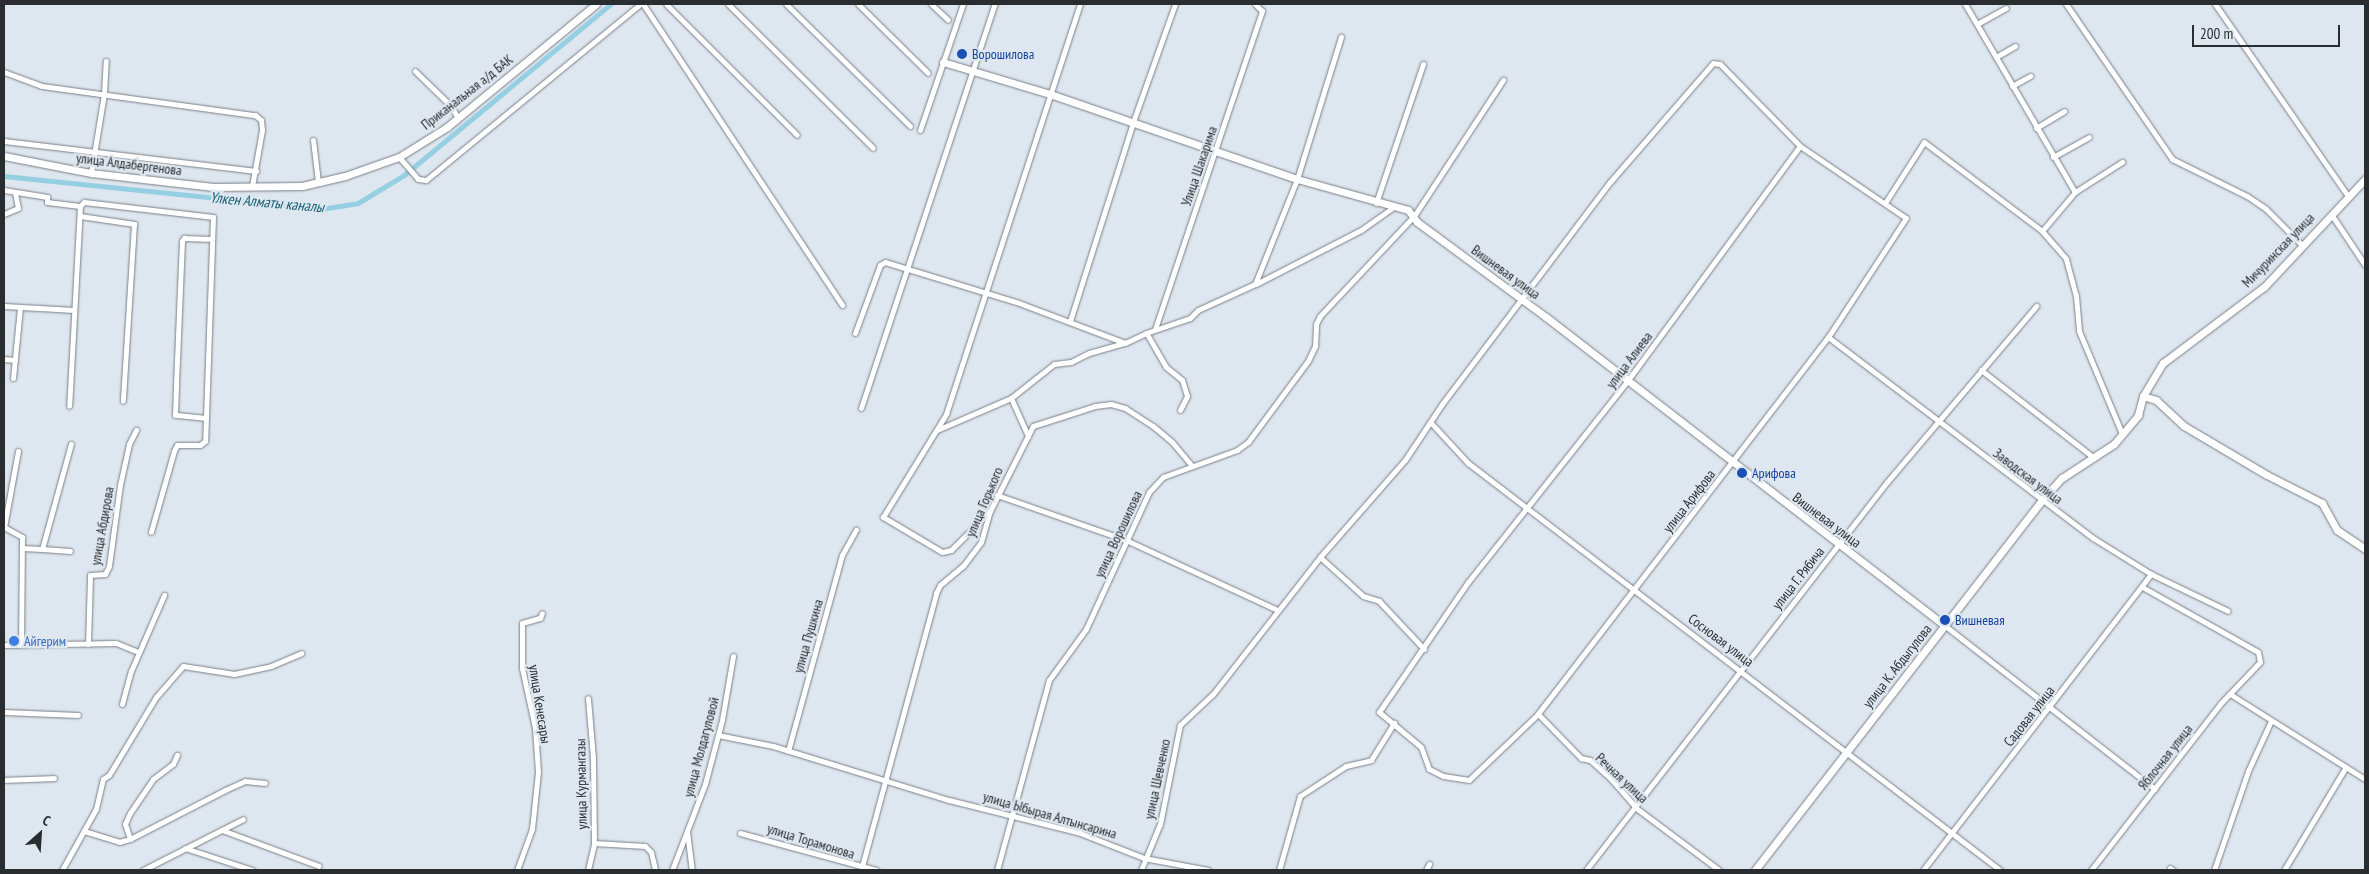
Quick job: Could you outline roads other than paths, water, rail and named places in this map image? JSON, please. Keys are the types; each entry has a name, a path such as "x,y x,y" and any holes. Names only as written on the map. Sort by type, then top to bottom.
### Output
{"street":[{"name":"Приканальная а/д БАК","path":"252,186 318,182 399,157 458,118 596,4"},
{"path":"399,157 418,179 426,180 642,4 842,305"},
{"path":"666,4 797,135"},
{"path":"728,4 873,148"},
{"path":"786,4 910,126"},
{"path":"858,4 928,73"},
{"path":"931,4 948,20"},
{"path":"920,130 963,4"},
{"path":"861,408 995,4"},
{"path":"990,511 950,550 942,552 885,520 883,517 946,414 987,295 1080,4"},
{"path":"1070,321 1133,122 1175,4"},
{"name":"Улица Шакарима","path":"1155,329 1262,11 1255,4"},
{"path":"1966,4 2036,128 2075,192"},
{"path":"2066,4 2172,159 2247,196 2266,209 2301,244"},
{"path":"2216,4 2348,196"},
{"path":"1977,24 2006,8"},
{"path":"1255,284 1297,179 1340,37"},
{"path":"1996,57 2015,46"},
{"path":"91,173 96,154 106,62"},
{"path":"943,62 1050,94 1297,179 1376,204 1395,206"},
{"name":"улица Шевченко","path":"1141,870 1144,858 1160,824 1180,725 1227,677 1277,610 1320,557 1405,460 1432,424 1442,404 1523,301 1610,182 1713,63 1720,64 1800,146"},
{"path":"1376,204 1423,64"},
{"path":"415,71 451,106 458,118"},
{"path":"4,72 42,86 255,115 261,120 262,130 252,186"},
{"path":"2012,86 2030,76"},
{"name":"улица Ворошилова","path":"997,870 1049,680 1086,629 1156,482 1192,466 1237,450 1248,442 1308,361 1315,346 1316,324 1320,316 1414,216 1503,80"},
{"path":"2036,128 2064,111"},
{"path":"2053,157 2089,136"},
{"path":"4,140 96,154 256,171"},
{"path":"313,140 318,182"},
{"path":"1800,146 1885,203 1924,142 2042,232 2066,258 2076,296 2079,331 2122,434"},
{"name":"улица Алиева","path":"1394,723 1379,712 1424,649 1468,582 1628,380 1800,146"},
{"name":"улица Алдабергенова","path":"4,156 91,173 213,187 252,186"},
{"path":"2042,232 2075,192 2122,162"},
{"name":"Мичуринская улица","path":"2142,396 2164,363 2264,287 2301,244 2365,179"},
{"path":"4,190 47,197 47,202 80,206"},
{"path":"4,214 18,208 15,192"},
{"path":"69,406 80,206 84,202 213,217 205,441 200,445 177,445 151,532"},
{"name":"улица Арифова","path":"1394,723 1421,747 1429,769 1443,776 1469,780 1538,714 1828,337 1906,218 1885,203"},
{"path":"937,430 1010,398 1054,364 1071,362 1089,353 1125,343 1155,329 1190,318 1198,310 1255,284 1361,230 1395,206"},
{"name":"Вишневая улица","path":"1395,206 1408,210 1417,222 1628,380 1732,463 2050,706 2155,789"},
{"path":"2331,214 2365,265"},
{"path":"80,216 134,224 123,401"},
{"path":"206,418 175,415 176,384 182,241 184,238 212,239"},
{"path":"855,333 880,265 885,262 1070,321 1125,343"},
{"path":"4,306 74,310"},
{"name":"улица Г. Рябича","path":"1586,870 1608,839 1636,808 1839,544 1937,421 2036,306"},
{"path":"14,378 20,308"},
{"path":"1146,333 1166,367 1182,380 1187,396 1180,410"},
{"name":"Заводская улица","path":"1828,337 2041,501 2151,574 2228,611"},
{"path":"4,359 15,360"},
{"path":"1981,370 2094,458"},
{"path":"2142,396 2156,400 2184,426 2244,462 2322,503 2337,530 2365,548"},
{"name":"улица К. Абдыгулова","path":"1755,870 2041,501 2062,478 2094,458 2122,434 2138,414 2142,396"},
{"path":"1010,398 1028,436"},
{"name":"улица Горького","path":"861,869 936,593 940,584 974,553 997,495 1034,426 1095,406 1111,404 1125,408 1153,426 1172,442 1192,466"},
{"name":"Сосновая улица","path":"1432,424 1468,463 1529,507 2000,870"},
{"name":"улица Абдирова","path":"88,644 90,575 105,574 109,566 120,485 129,444 136,430"},
{"path":"42,548 71,444"},
{"path":"18,450 4,527 8,532 18,532 22,536 20,645"},
{"path":"997,495 1128,541 1277,610"},
{"name":"улица Пушкина","path":"788,751 842,555 856,530"},
{"path":"22,548 70,551"},
{"path":"1320,557 1363,596 1379,601 1424,649"},
{"name":"Садовая улица","path":"1923,870 2151,574"},
{"name":"Яблочная улица","path":"2091,870 2230,694 2260,662 2258,652 2142,587"},
{"path":"122,704 138,652 164,595"},
{"name":"улица Кенесары","path":"517,870 532,829 538,772 535,728 522,668 522,623 540,618 542,613"},
{"path":"4,645 116,642 138,652"},
{"path":"62,870 96,809 103,779 109,775 156,697 182,666 234,674 271,666 301,653"},
{"name":"улица Молдагуловой","path":"672,870 705,784 718,735 734,656"},
{"path":"2230,694 2365,779"},
{"name":"улица Курмангазы","path":"588,698 593,758 594,843 588,870"},
{"path":"4,712 78,715"},
{"name":"Речная улица","path":"1538,714 1581,758 1590,760 1612,780 1636,808 1719,870"},
{"path":"2214,870 2248,771 2271,721"},
{"path":"1279,870 1300,796 1346,766 1371,760 1394,723"},
{"name":"улица Ыбырая Алтынсарина","path":"718,735 788,751 949,800 1013,814 1114,844 1144,858 1208,870"},
{"path":"130,839 125,824 130,813 153,779 172,764 177,755"},
{"path":"2284,870 2346,768"},
{"path":"4,780 54,778"},
{"path":"84,831 119,842 130,839 225,790 246,782 265,783"},
{"path":"142,870 243,819"},
{"path":"222,830 318,866"},
{"path":"687,830 692,870"},
{"name":"улица Торамонова","path":"740,833 793,846 861,869 876,870"},
{"path":"594,843 645,846 651,852 655,870"},
{"path":"185,848 252,870"},
{"path":"1426,870 1429,864"}],"waterway":[{"name":"Үлкен Алматы каналы","path":"4,176 321,209 358,203 404,175 611,4"}],"place":[{"name":"Ворошилова","path":"962,54"},
{"name":"Арифова","path":"1742,473"},
{"name":"Вишневая","path":"1945,620"},
{"name":"Айгерим","path":"14,641"}]}
